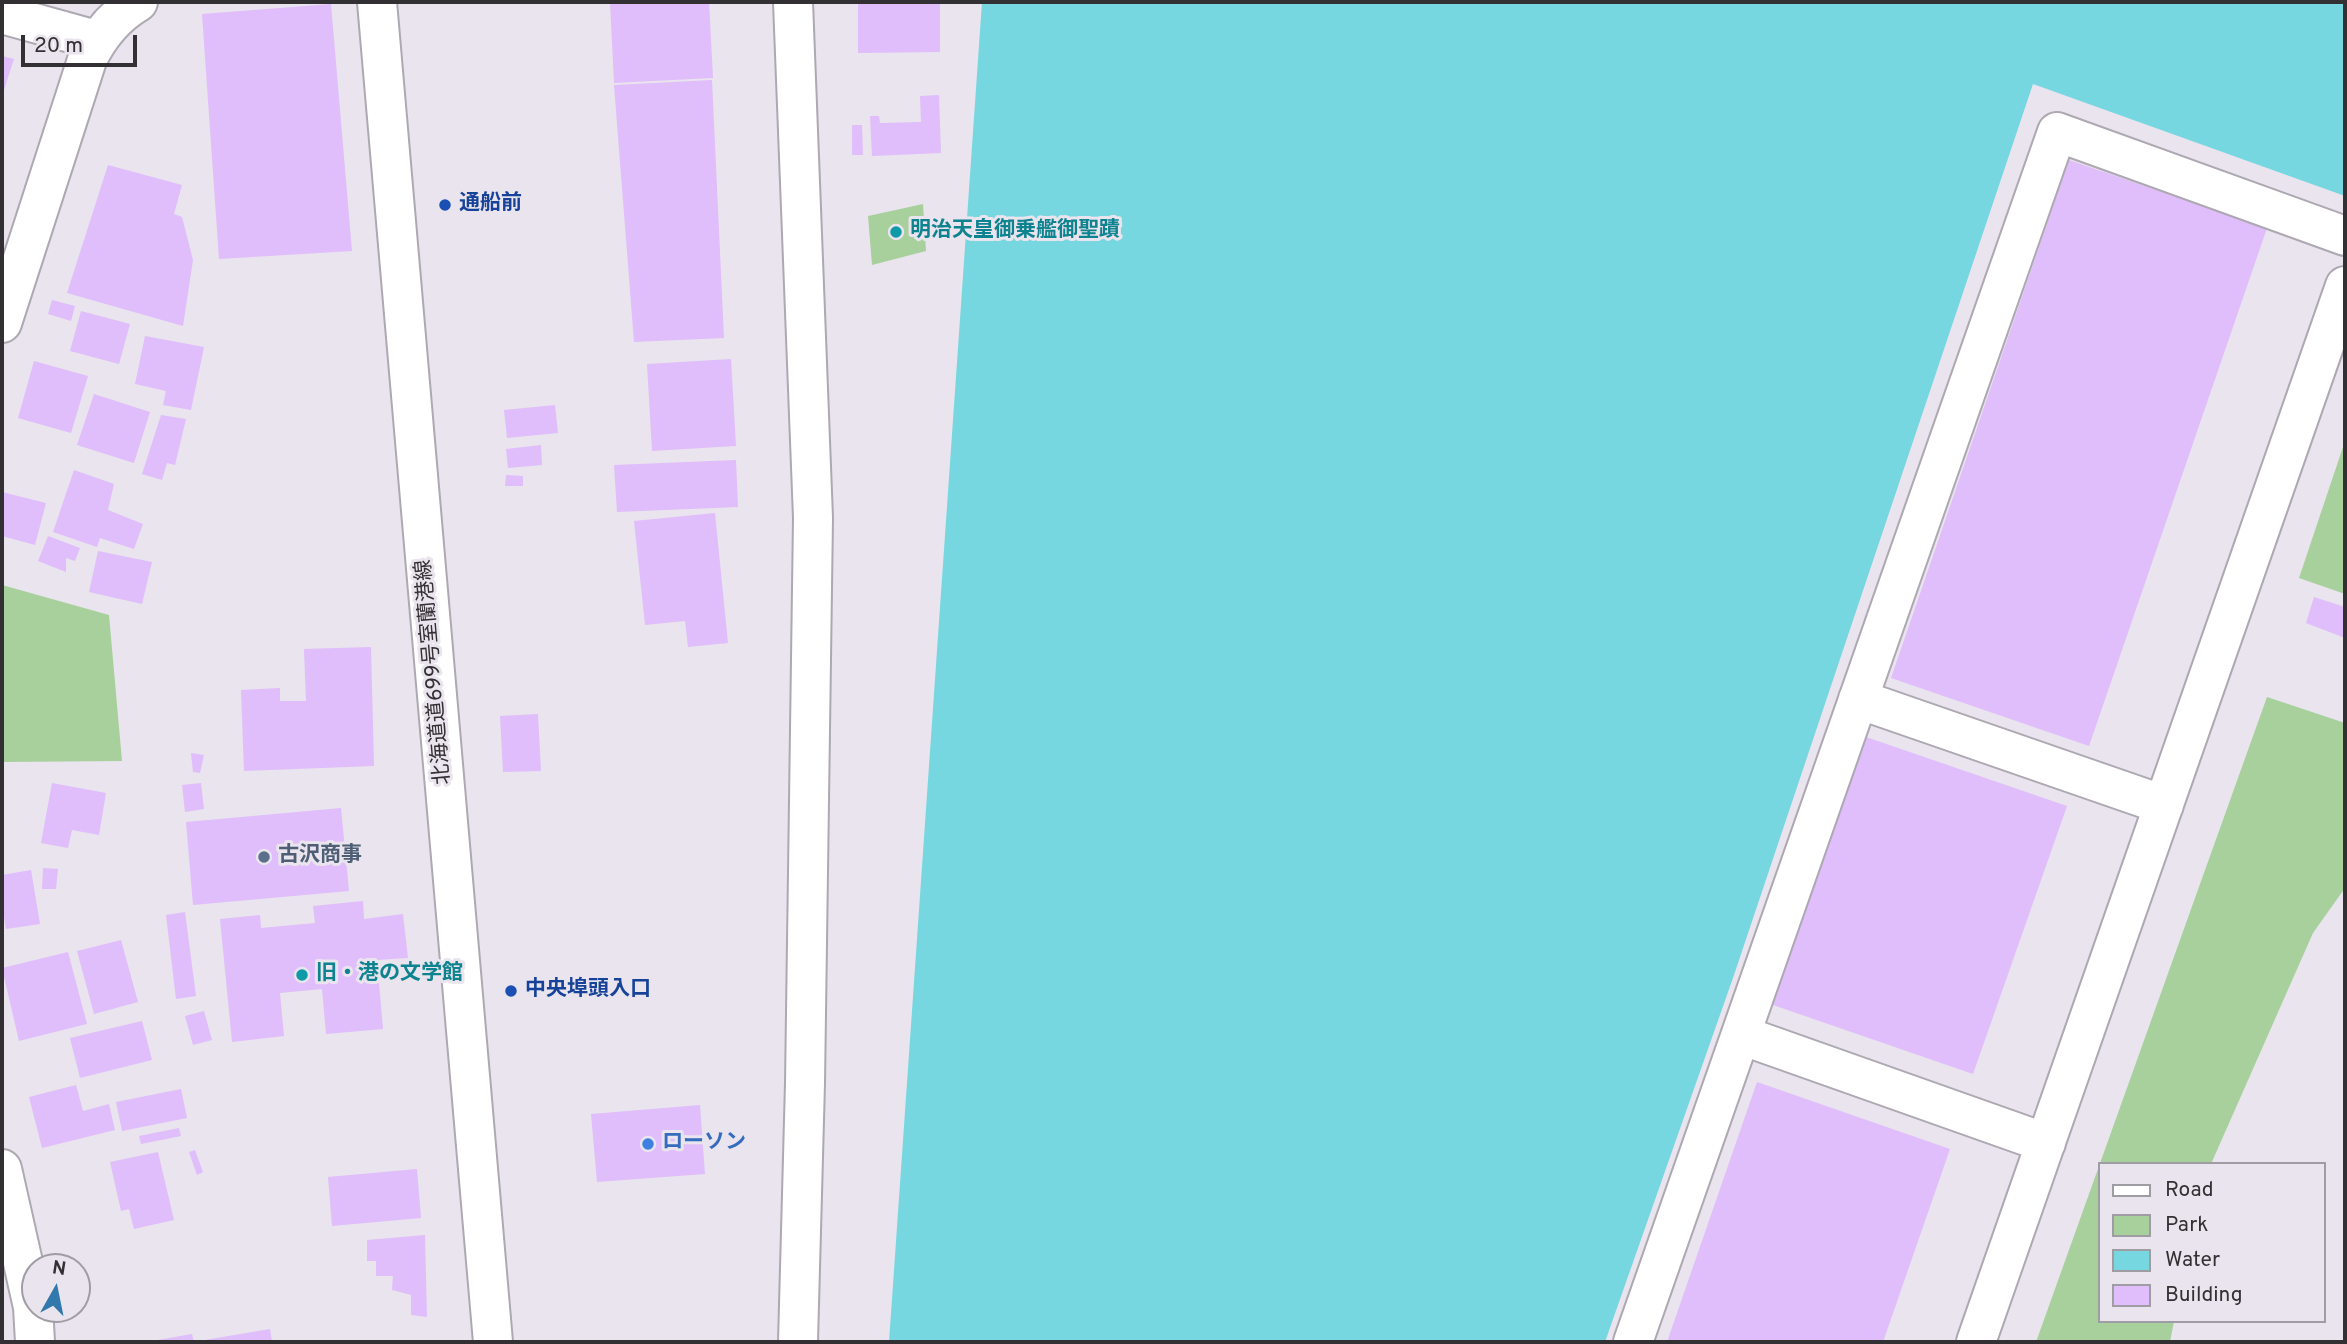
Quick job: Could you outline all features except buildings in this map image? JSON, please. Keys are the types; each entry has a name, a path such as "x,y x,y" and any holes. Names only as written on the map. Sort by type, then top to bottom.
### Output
{"street":[{"path":"2,323 74,96 96,40 125,9 138,2"},
{"name":"北海道道699号室蘭港線","path":"377,2 493,1342"},
{"path":"793,2 813,518 805,1083 798,1342"},
{"path":"2,14 96,40"},
{"path":"1633,1342 2057,132 2345,236"},
{"path":"1976,1342 2345,286"},
{"path":"1858,699 2164,805"},
{"path":"1741,1035 2046,1143"},
{"path":"2,1168 33,1307 35,1342"}],"green space":[{"path":"923,204 926,251 872,265 868,216"},
{"path":"2345,441 2345,594 2299,578"},
{"path":"2,585 109,615 122,761 2,762"},
{"path":"2267,697 2345,723 2345,888 2313,933 2212,1162 2100,1162"},
{"path":"2098,1169 2098,1323 2174,1323 2170,1342 2036,1342"}],"water":[{"path":"982,2 2345,2 2345,196 2033,84 1734,975 1605,1342 889,1342"}],"place":[{"name":"通船前","path":"445,205"},
{"name":"明治天皇御乗艦御聖蹟","path":"896,232"},
{"name":"古沢商事","path":"264,857"},
{"name":"旧・港の文学館","path":"302,975"},
{"name":"中央埠頭入口","path":"511,991"},
{"name":"ローソン","path":"648,1144"}]}
